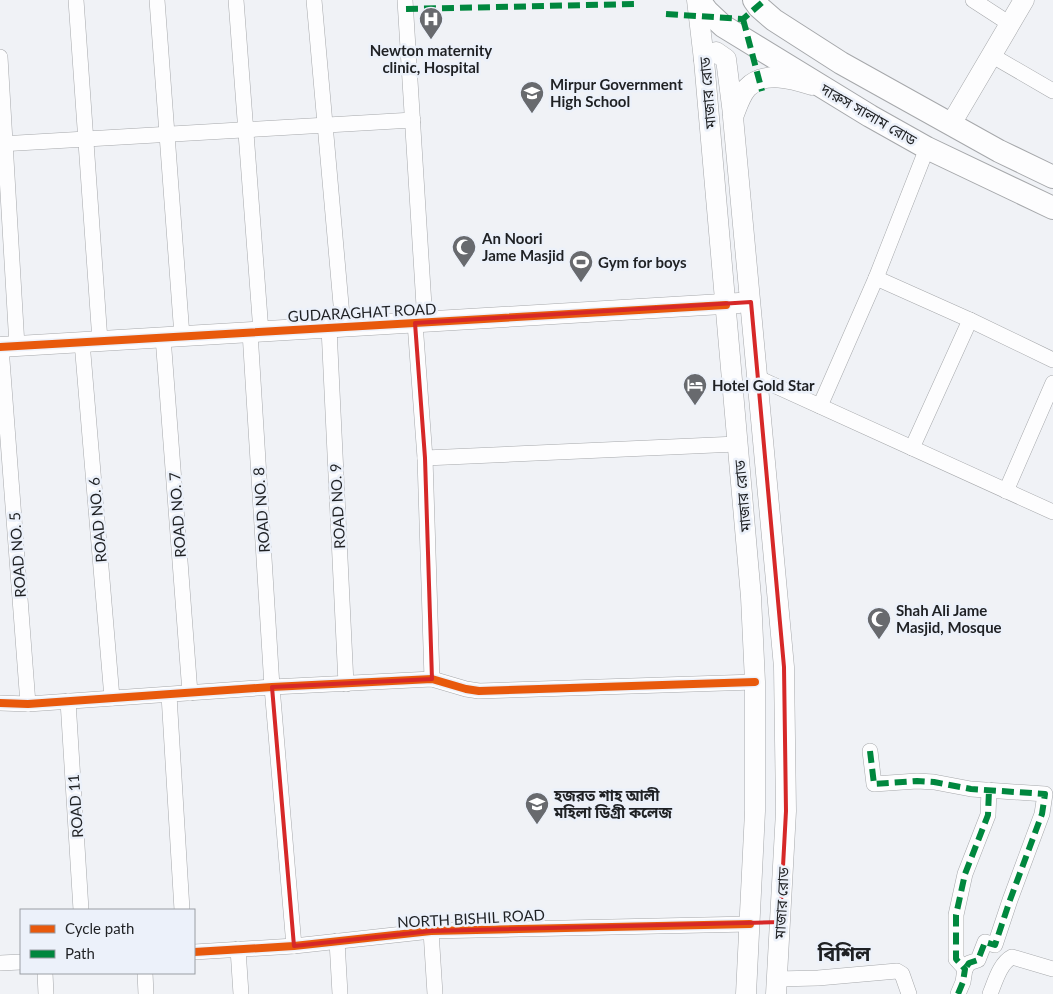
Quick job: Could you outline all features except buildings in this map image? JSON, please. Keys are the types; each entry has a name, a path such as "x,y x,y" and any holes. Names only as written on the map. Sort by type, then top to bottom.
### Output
{"main road":[{"name":"মাজার রোড","path":"698,0 751,597 755,811 746,994"},
{"name":"দারুস সালাম রোড","path":"698,0 723,26 870,116 927,148 1053,208"},
{"name":"দারুস সালাম রোড","path":"754,0 774,20 841,63 999,151 1053,178"},
{"path":"951,124 1024,0"},
{"path":"704,60 709,54 716,52 726,59 733,117"},
{"name":"মাজার রোড","path":"777,986 786,811 784,667 733,117 739,100 748,87 769,78 788,78 824,88"},
{"name":"GUDARAGHAT ROAD","path":"6,346 751,302"},
{"path":"755,811 786,811"},
{"path":"750,924 780,922"}],"street":[{"name":"ROAD NO. 6","path":"76,0 86,139 91,342 112,698"},
{"name":"ROAD NO. 7","path":"157,0 167,134 172,337 190,693"},
{"name":"ROAD NO. 8","path":"236,0 246,129 272,687 294,946"},
{"name":"ROAD NO. 9","path":"314,0 325,124 336,327 346,684"},
{"path":"405,0 413,120 432,679"},
{"path":"973,0 1010,24"},
{"path":"991,55 1053,91"},
{"name":"ROAD NO. 5","path":"0,56 6,346 28,704"},
{"path":"3,144 413,120"},
{"path":"820,406 876,278 927,148"},
{"path":"876,278 1053,360"},
{"path":"912,448 970,320"},
{"path":"758,378 1053,512"},
{"path":"1006,491 1053,383"},
{"path":"425,458 737,444"},
{"path":"0,703 28,704 272,687 432,679 479,691 754,682"},
{"path":"169,695 182,909"},
{"name":"ROAD 11","path":"68,701 81,909"},
{"path":"870,751 874,784 917,781 934,782 970,789 1045,794 1042,814 1010,900 996,945 985,942 978,960 969,963 965,968 963,982 958,994"},
{"path":"965,968 956,959 956,915 965,874 988,815 989,790"},
{"name":"NORTH BISHIL ROAD","path":"195,952 294,946 431,932 750,924"},
{"path":"431,932 435,994"},
{"path":"337,941 340,994"},
{"path":"238,949 242,994"},
{"path":"990,994 1003,965 1012,957 1053,969"},
{"path":"0,963 20,962"},
{"path":"777,986 818,978 897,972 902,974 909,994"},
{"path":"45,974 46,994"},
{"path":"145,974 146,994"}],"highlighted area":[{"path":"751,302 784,667 786,811 780,922 431,931 294,946 272,687 432,679 425,458 415,323"}],"marked path":[{"path":"666,14 743,19 765,0"},
{"path":"406,9 635,4"},
{"path":"743,19 762,91"},
{"path":"870,751 874,784 917,781 934,782 971,789 1045,794 1042,814 995,945 985,942 978,960 969,963 965,969"},
{"path":"958,994 963,982 965,969 956,959 956,915 965,874 988,815 989,790"}],"cycle path":[{"path":"0,347 726,305"},
{"path":"0,703 28,704 272,687 432,679 479,691 755,682"},
{"path":"195,952 294,946 431,931 750,924"}],"place":[{"name":"Newton maternity clinic, Hospital","path":"431,40"},
{"name":"Mirpur Government High School","path":"532,114"},
{"name":"An Noori Jame Masjid","path":"464,268"},
{"name":"Gym for boys","path":"581,283"},
{"name":"Hotel Gold Star","path":"695,406"},
{"name":"Shah Ali Jame Masjid, Mosque","path":"879,640"},
{"name":"হজরত শাহ আলী মহিলা ডিগ্রী কলেজ","path":"537,825"}],"district":[{"name":"বিশিল","path":"844,953"}]}
